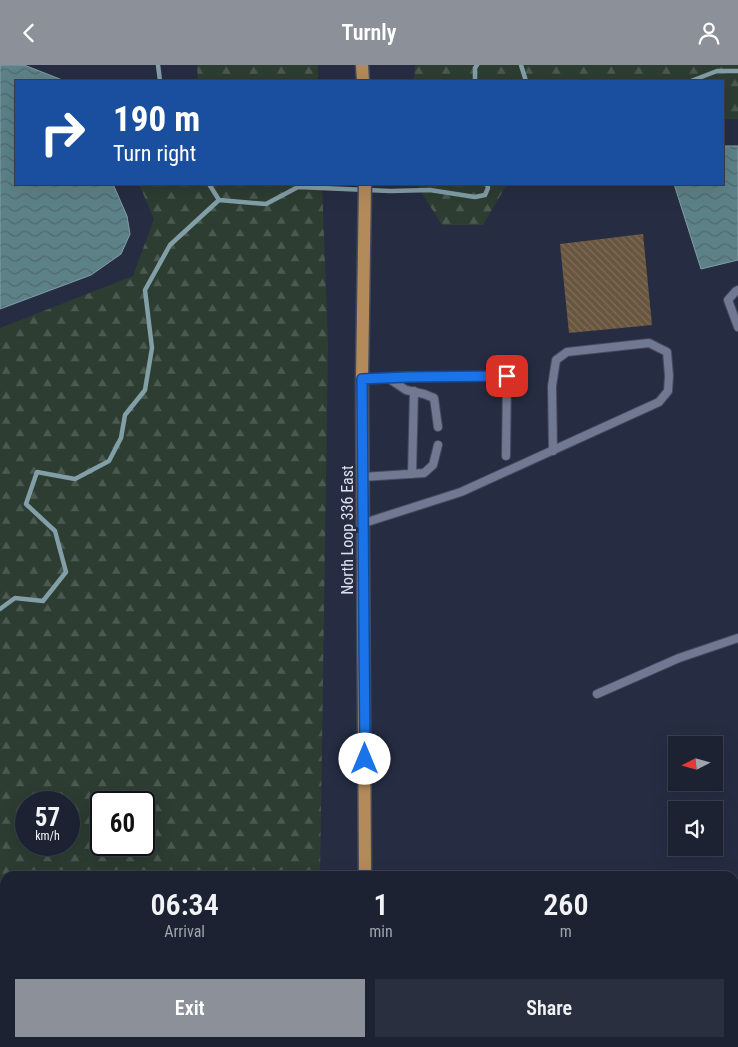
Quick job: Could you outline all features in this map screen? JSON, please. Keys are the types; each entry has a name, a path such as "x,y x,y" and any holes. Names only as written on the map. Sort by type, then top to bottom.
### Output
{"main road":[{"path":"362,65 363,80"},
{"name":"North Loop 336 East","path":"365,185 362,379 365,871"}],"lane":[{"path":"738,291 728,300 738,327"},
{"path":"364,523 461,492 553,451 659,402 668,391 667,352 649,343 567,353 556,360 552,386 553,451"},
{"path":"362,379 507,376 506,456"},
{"path":"388,378 406,390 434,398 438,427"},
{"path":"412,474 414,391"},
{"path":"364,477 424,473 433,465 438,445"},
{"path":"597,694 679,657 738,638"}],"green space":[{"path":"197,65 318,65 318,80 198,80"},
{"path":"415,65 738,65 738,119 724,119 724,80 414,80"},
{"path":"139,185 322,185 328,346 320,871 0,871 0,328 133,276 154,219"},
{"path":"417,185 506,185 483,225 442,225"}],"water":[{"path":"0,65 24,65 62,80 15,80 15,185 113,185 127,216 130,234 121,254 91,275 0,309"},
{"path":"724,146 738,146 738,260 701,269 674,185 724,185"}],"building":[{"path":"643,234 652,325 569,333 560,244"}],"waterway":[{"path":"158,65 160,80"},
{"path":"475,80 475,68 477,65"},
{"path":"521,65 526,80"},
{"path":"694,80 717,71 738,71"},
{"path":"210,185 219,200"},
{"path":"219,200 266,204 298,187 390,191 430,190 475,197 485,195 487,185"},
{"path":"0,609 15,598 43,601 66,572 55,531 26,504 37,472 75,479 109,461 121,438 125,415 145,390 152,348 145,290 170,245 219,200"}],"route":[{"path":"365,759 362,379 507,376"}]}
